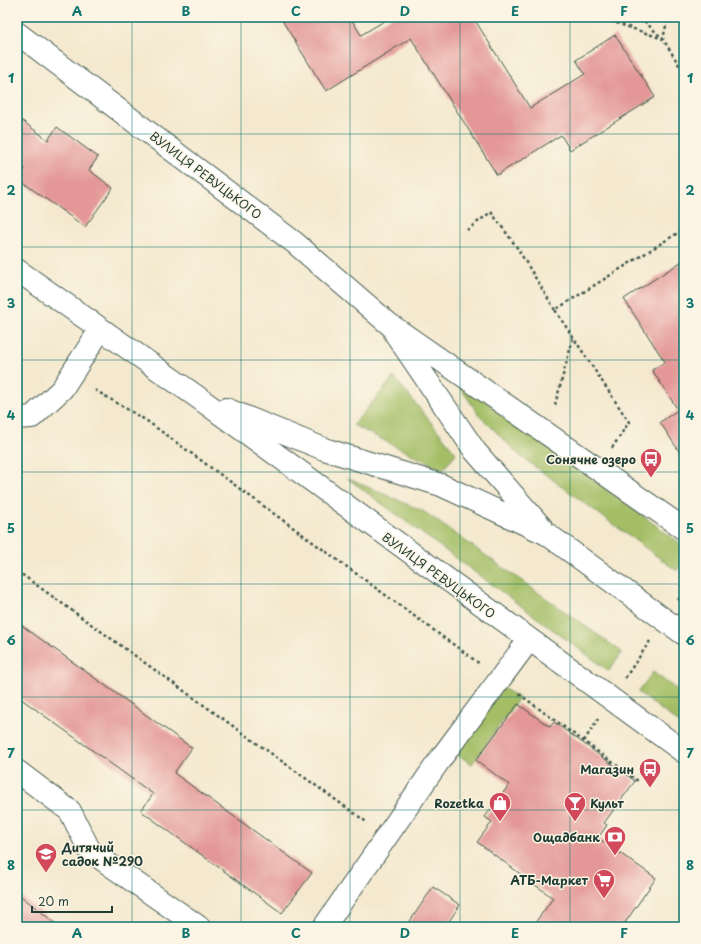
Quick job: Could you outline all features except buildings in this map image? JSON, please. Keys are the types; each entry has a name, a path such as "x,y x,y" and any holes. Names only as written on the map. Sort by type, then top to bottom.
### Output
{"street":[{"name":"ВУЛИЦЯ РЕВУЦЬКОГО","path":"17,33 295,243 389,324 682,524"},
{"name":"ВУЛИЦЯ РЕВУЦЬКОГО","path":"17,270 100,330 196,396 684,752"},
{"name":"ВУЛИЦЯ РЕВУЦЬКОГО","path":"389,324 475,451 547,534"},
{"path":"17,418 32,417 62,389 100,330"},
{"name":"ВУЛИЦЯ РЕВУЦЬКОГО","path":"196,396 324,449 441,485 547,534 684,634"},
{"path":"324,927 441,758 529,640"},
{"path":"17,771 70,811 90,851 198,927"}],"path":[{"path":"599,17 663,39"},
{"path":"640,17 663,39 684,73"},
{"path":"663,39 668,17"},
{"path":"467,230 491,212 516,246 555,310 629,422 612,449"},
{"path":"555,310 684,229"},
{"path":"555,405 573,337"},
{"path":"95,390 146,421 638,781"},
{"path":"17,571 387,837"},
{"path":"584,741 664,620 684,593"}],"green space":[{"path":"452,376 684,546 684,561 677,571 519,455 480,416"},
{"path":"394,377 456,453 443,470 353,425"},
{"path":"347,478 423,511 622,652 609,671"},
{"path":"653,672 684,695 684,727 638,692"},
{"path":"503,688 519,698 472,764 456,754"}],"place":[{"name":"Сонячне озеро","path":"651,478"},
{"name":"Магазин","path":"650,788"},
{"name":"Rozetka","path":"500,822"},
{"name":"Культ","path":"575,822"},
{"name":"Ощадбанк","path":"615,856"},
{"name":"Дитячий садок №290","path":"46,874"},
{"name":"АТБ-Маркет","path":"604,900"}]}
